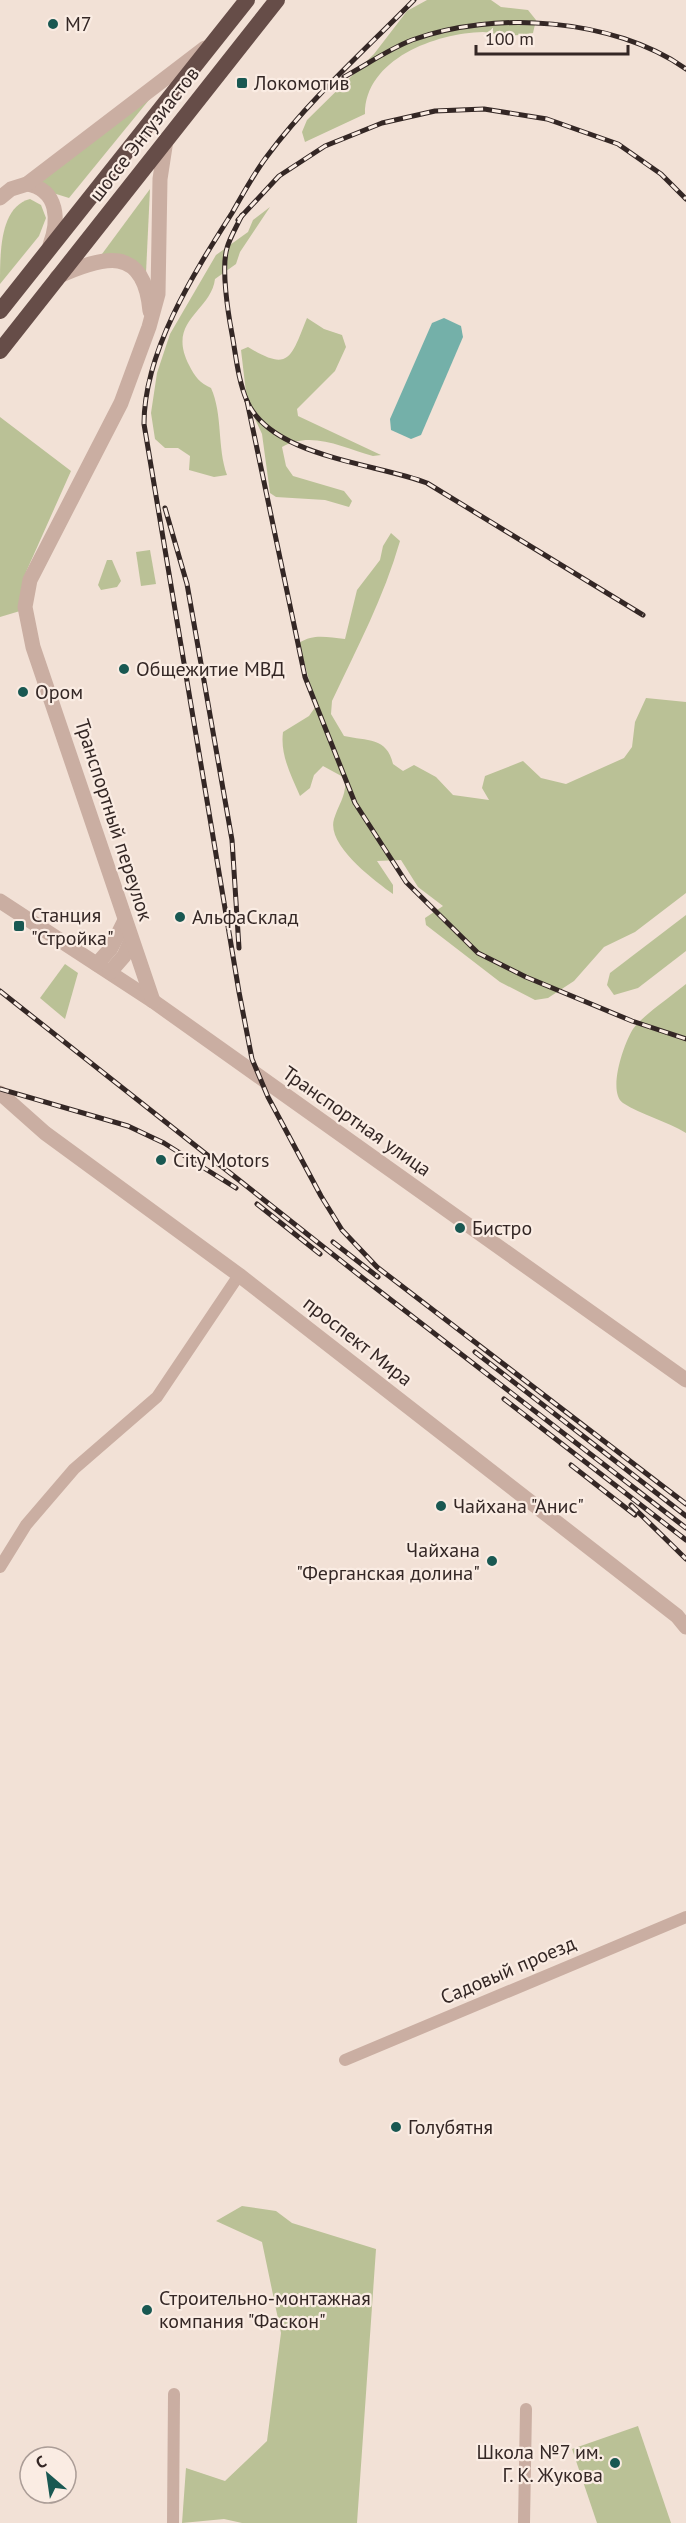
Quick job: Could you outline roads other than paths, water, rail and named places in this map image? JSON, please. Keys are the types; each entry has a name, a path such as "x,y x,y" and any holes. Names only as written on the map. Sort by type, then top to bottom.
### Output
{"highway":[{"name":"шоссе Энтузиастов","path":"0,311 247,0"},
{"name":"шоссе Энтузиастов","path":"0,351 277,0"}],"street":[{"path":"0,198 11,189 27,184 214,41"},
{"name":"Транспортный переулок","path":"153,1001 33,647 25,607 30,580 121,403 151,320 158,294 160,179 166,140"},
{"path":"27,184 44,190 55,208 56,228 49,249"},
{"path":"57,278 95,261 121,261 137,273 144,283 151,320"},
{"name":"Транспортная улица","path":"0,902 153,1001 686,1380"},
{"path":"104,968 125,920"},
{"path":"104,968 124,956 131,940"},
{"name":"проспект Мира","path":"0,1093 49,1135 239,1275 677,1616 686,1627"},
{"path":"0,1566 26,1525 74,1469 157,1397 239,1275"},
{"name":"Садовый проезд","path":"345,2060 686,1917"},
{"path":"173,2523 174,2394"},
{"path":"524,2523 526,2409"}],"water":[{"path":"444,318 461,326 463,337 421,435 411,439 391,430 390,419 432,323"}],"railway":[{"path":"414,0 301,114 258,169 187,287 162,341 146,396 144,424 239,992 252,1059 268,1097 321,1196 342,1230 377,1267 686,1504"},
{"path":"344,77 386,52 412,40 479,25 516,23 553,24 624,39 657,52 686,69"},
{"path":"238,220 279,176 325,146 382,123 435,111 484,109 547,119 618,144 661,174 686,199"},
{"path":"242,215 225,257 226,291 241,385 247,401 259,420 278,435 301,446 427,483 643,615"},
{"path":"247,401 305,677 355,803 406,882 478,953 526,977 632,1021 686,1039"},
{"path":"165,508 187,584 232,840 239,948"},
{"path":"0,991 364,1279 686,1528"},
{"path":"0,1089 128,1126 164,1143 236,1188"},
{"path":"257,1204 320,1254"},
{"path":"333,1242 378,1277"},
{"path":"475,1352 686,1516"},
{"path":"504,1399 686,1540"},
{"path":"571,1465 635,1515"},
{"path":"631,1505 686,1559"}],"place":[{"name":"М7","path":"53,24"},
{"name":"Локомотив","path":"242,83"},
{"name":"Общежитие МВД","path":"124,669"},
{"name":"Ором","path":"23,692"},
{"name":"АльфаСклад","path":"180,917"},
{"name":"Станция \"Стройка\"","path":"19,926"},
{"name":"City Motors","path":"161,1160"},
{"name":"Бистро","path":"460,1228"},
{"name":"Чайхана \"Анис\"","path":"441,1506"},
{"name":"Чайхана \"Ферганская долина\"","path":"492,1561"},
{"name":"Голубятня","path":"396,2127"},
{"name":"Строительно-монтажная компания \"Фаскон\"","path":"147,2310"},
{"name":"Школа №7 им. Г. К. Жукова","path":"615,2463"}]}
